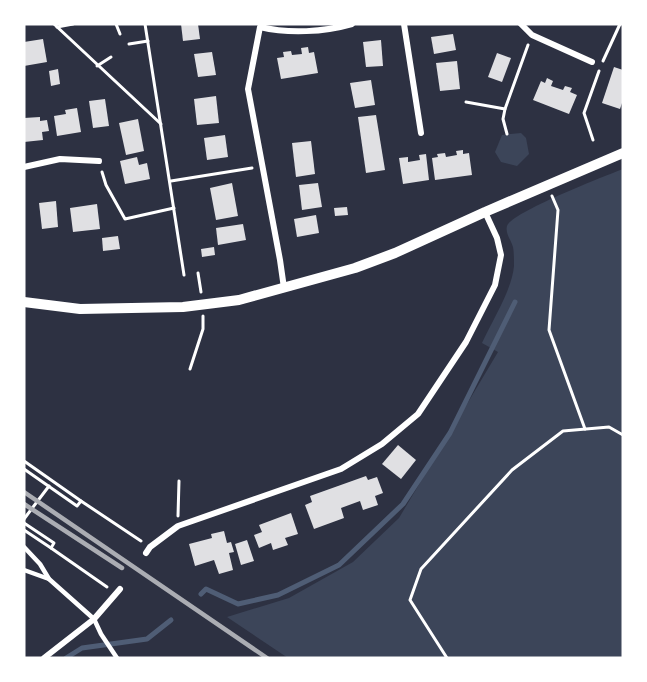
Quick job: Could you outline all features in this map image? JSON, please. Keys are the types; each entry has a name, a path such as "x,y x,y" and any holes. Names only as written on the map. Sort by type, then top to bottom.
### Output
{"street":[{"path":"284,288 248,88 258,26 280,32 339,28 352,24"},
{"path":"404,24 421,133"},
{"path":"521,24 532,35 592,62"},
{"path":"24,302 80,309 183,307 238,300 355,268 395,253 623,153"},
{"path":"24,167 60,159 99,160"},
{"path":"148,550 178,526 341,469 382,444 418,414 466,342 495,285 501,255 497,238 485,212"},
{"path":"44,658 104,610 118,591"}],"lane":[{"path":"24,547 40,564 49,579 94,619 117,658"},
{"path":"24,570 49,579"}],"path":[{"path":"55,25 73,24"},
{"path":"116,24 120,34"},
{"path":"145,24 184,275"},
{"path":"594,140 584,113 601,66 620,24"},
{"path":"55,25 162,125"},
{"path":"507,134 503,119 504,109 532,35"},
{"path":"129,44 148,41"},
{"path":"97,66 111,57"},
{"path":"466,102 504,109"},
{"path":"99,160 106,185 125,219 174,208"},
{"path":"171,181 263,166"},
{"path":"558,210 549,330 585,429"},
{"path":"190,369 203,329 203,304 198,273"},
{"path":"447,658 410,600 421,569 512,470 563,431 609,427 623,435"},
{"path":"24,461 148,550"},
{"path":"24,469 77,506 81,501"},
{"path":"178,526 179,481"},
{"path":"49,486 24,521 54,543 51,548"},
{"path":"24,530 118,591"}],"shaded area":[{"path":"521,133 526,138 529,154 517,166 501,162 495,152 502,135"},
{"path":"623,169 623,658 288,658 227,617 289,598 353,562 399,518 498,352 482,343 506,295 514,266 513,249 507,234 507,226 525,212 541,204"}],"building":[{"path":"181,24 198,24 200,39 183,41"},
{"path":"453,34 456,50 434,54 431,37"},
{"path":"43,39 47,62 24,66 24,42"},
{"path":"381,40 383,66 366,67 363,42"},
{"path":"308,47 309,53 314,52 318,73 281,79 277,58 284,57 283,52 291,51 292,55 302,54 301,48"},
{"path":"212,52 216,75 198,77 194,54"},
{"path":"497,53 511,58 502,82 488,77"},
{"path":"457,61 460,89 440,91 436,63"},
{"path":"614,67 623,70 623,100 620,109 602,103"},
{"path":"58,69 60,84 51,86 49,71"},
{"path":"547,78 553,81 551,86 563,90 565,86 572,88 570,92 577,95 569,114 533,100 541,81 545,83"},
{"path":"371,80 375,105 355,108 350,83"},
{"path":"216,96 219,123 197,125 194,99"},
{"path":"105,99 109,126 93,128 89,101"},
{"path":"77,108 81,132 57,136 54,116 66,114 65,110"},
{"path":"376,115 385,170 366,173 358,117"},
{"path":"40,117 40,121 47,120 49,131 42,132 43,140 24,142 24,118"},
{"path":"138,119 144,151 126,155 119,123"},
{"path":"225,135 228,157 207,160 204,138"},
{"path":"311,141 315,174 296,177 292,143"},
{"path":"463,150 463,154 469,153 472,175 435,180 432,158 438,157 437,154 445,153 446,157 457,155 456,151"},
{"path":"426,154 429,180 403,184 399,158 408,157 408,162 420,160 419,155"},
{"path":"137,157 139,165 147,163 150,179 125,184 120,161"},
{"path":"232,183 238,216 216,220 210,188"},
{"path":"318,183 322,207 302,210 299,185"},
{"path":"56,201 58,227 42,229 39,203"},
{"path":"97,204 100,229 73,232 70,208"},
{"path":"347,207 348,215 335,216 334,208"},
{"path":"316,215 319,233 297,237 294,219"},
{"path":"243,224 246,240 218,245 216,228"},
{"path":"118,236 120,249 103,251 102,238"},
{"path":"214,247 215,255 202,257 201,249"},
{"path":"398,445 416,460 401,479 382,464"},
{"path":"366,476 368,480 377,477 383,493 375,496 378,505 363,510 360,501 341,508 344,518 314,529 305,505 312,502 310,496"},
{"path":"291,513 298,534 285,538 288,545 273,550 271,543 259,548 254,535 262,532 259,525"},
{"path":"224,531 227,543 231,542 234,552 229,553 233,570 219,574 214,560 195,566 189,544 212,538 211,534"},
{"path":"247,540 254,561 241,565 235,544"}],"waterway":[{"path":"201,594 206,589 238,604 278,595 339,565 403,504 450,433 515,302"},
{"path":"66,658 82,648 147,639 171,620"}],"railway":[{"path":"24,492 267,658"},
{"path":"24,504 122,568"}]}
